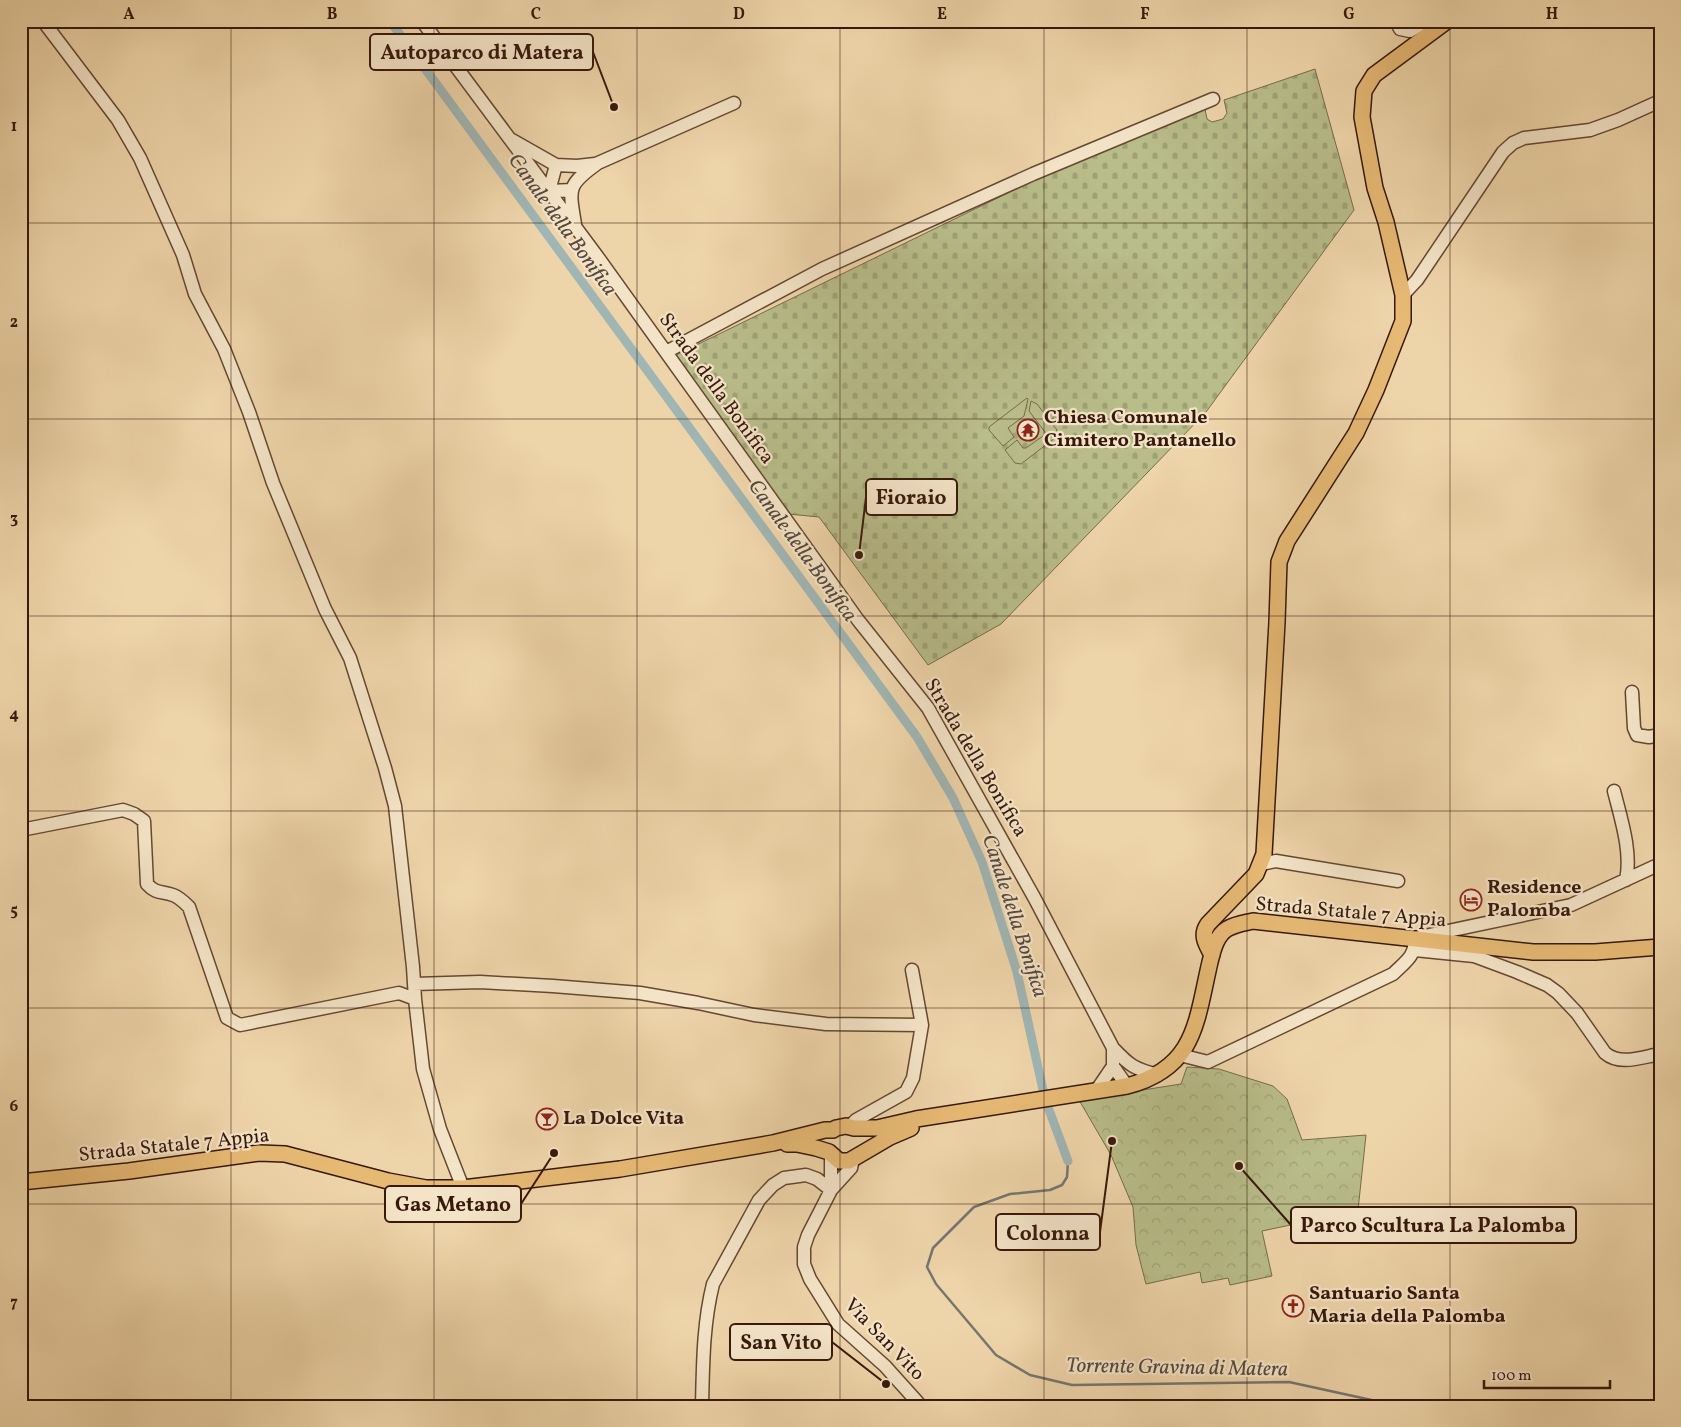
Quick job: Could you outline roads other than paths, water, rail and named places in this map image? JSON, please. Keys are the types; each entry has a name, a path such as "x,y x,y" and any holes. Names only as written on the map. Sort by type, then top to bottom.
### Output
{"main road":[{"path":"1212,955 1205,941 1204,931 1208,924 1256,874 1264,854 1279,562 1287,541 1356,433 1403,321 1403,295 1386,222 1374,188 1362,117 1364,91 1374,75 1447,21"},
{"name":"Strada Statale 7 Appia","path":"21,1182 120,1172 259,1153 285,1154 398,1183 426,1188 463,1188 620,1169 774,1143 825,1130 833,1130 841,1126 877,1128 916,1119 1127,1086 1158,1075 1180,1055 1192,1037 1199,1016 1217,940 1227,929 1238,924 1253,921 1415,944 1533,952 1595,952 1660,947"},
{"name":"Strada Statale 7 Appia","path":"774,1143 797,1144 830,1154 835,1159 844,1162 932,1117"},
{"path":"852,1128 858,1131 862,1140 856,1156"},
{"path":"830,1154 827,1143 833,1130"}],"street":[{"path":"44,21 118,120 140,158 183,254 195,294 224,349 250,412 273,483 325,608 350,658 395,806 414,999 424,1069 440,1129 463,1188"},
{"name":"Strada della Bonifica","path":"422,21 549,191 858,620 928,708 1035,899 1112,1048"},
{"path":"1396,21 1400,29 1410,31 1427,21"},
{"path":"666,352 822,269 1033,174 1213,99"},
{"path":"1403,295 1418,280 1503,152 1513,143 1524,138 1590,130 1660,102"},
{"path":"575,227 570,194 578,177 598,163 734,103"},
{"path":"509,138 556,165 577,166 598,163"},
{"path":"556,165 549,191 572,190"},
{"path":"1632,692 1634,728 1638,735 1649,737 1660,735"},
{"path":"1614,791 1626,845 1628,868 1626,880"},
{"path":"21,830 123,810 134,814 144,821 147,884 154,891 174,895 189,907 227,1018 240,1025 399,992 414,999"},
{"path":"1261,864 1276,861 1398,881"},
{"path":"1415,944 1571,905 1660,864"},
{"path":"1415,944 1474,956 1547,985 1577,1012 1605,1053 1611,1058 1619,1060 1660,1054"},
{"path":"1180,1055 1208,1062 1393,974 1412,955 1415,944"},
{"path":"852,1128 856,1120 906,1092 913,1078 922,1025 912,970"},
{"path":"414,984 480,982 640,993 754,1015 826,1024 922,1025"},
{"path":"1112,1048 1129,1064 1140,1070 1158,1075"},
{"path":"1112,1048 1113,1066 1127,1086"},
{"path":"1127,1086 1129,1064"},
{"path":"1089,1092 1113,1066"},
{"name":"Via San Vito","path":"830,1154 831,1190"},
{"name":"Via San Vito","path":"856,1156 851,1168 831,1190 808,1235 804,1247 804,1264 810,1279 838,1324 885,1366 921,1406"},
{"path":"702,1406 704,1346 709,1299 713,1284 759,1200 772,1185 784,1178 794,1176 806,1175 817,1179 831,1190"}],"waterway":[{"name":"Canale della Bonifica","path":"390,21 917,737 953,798 982,862 1017,972 1045,1099 1068,1161"},
{"name":"Torrente Gravina di Matera","path":"1068,1161 1067,1177 1062,1185 1050,1190 1010,1194 974,1207 933,1248 927,1267 936,1284 996,1355 1030,1375 1072,1385 1289,1382 1399,1406"}],"place":[{"name":"Autoparco di Matera","path":"614,107"},
{"name":"Chiesa Comunale Cimitero Pantanello","path":"1028,430"},
{"name":"Fioraio","path":"859,555"},
{"name":"Residence Palomba","path":"1471,900"},
{"name":"La Dolce Vita","path":"547,1119"},
{"name":"Colonna","path":"1112,1141"},
{"name":"Gas Metano","path":"554,1153"},
{"name":"Parco Scultura La Palomba","path":"1239,1166"},
{"name":"Santuario Santa Maria della Palomba","path":"1293,1306"},
{"name":"San Vito","path":"886,1384"}]}
